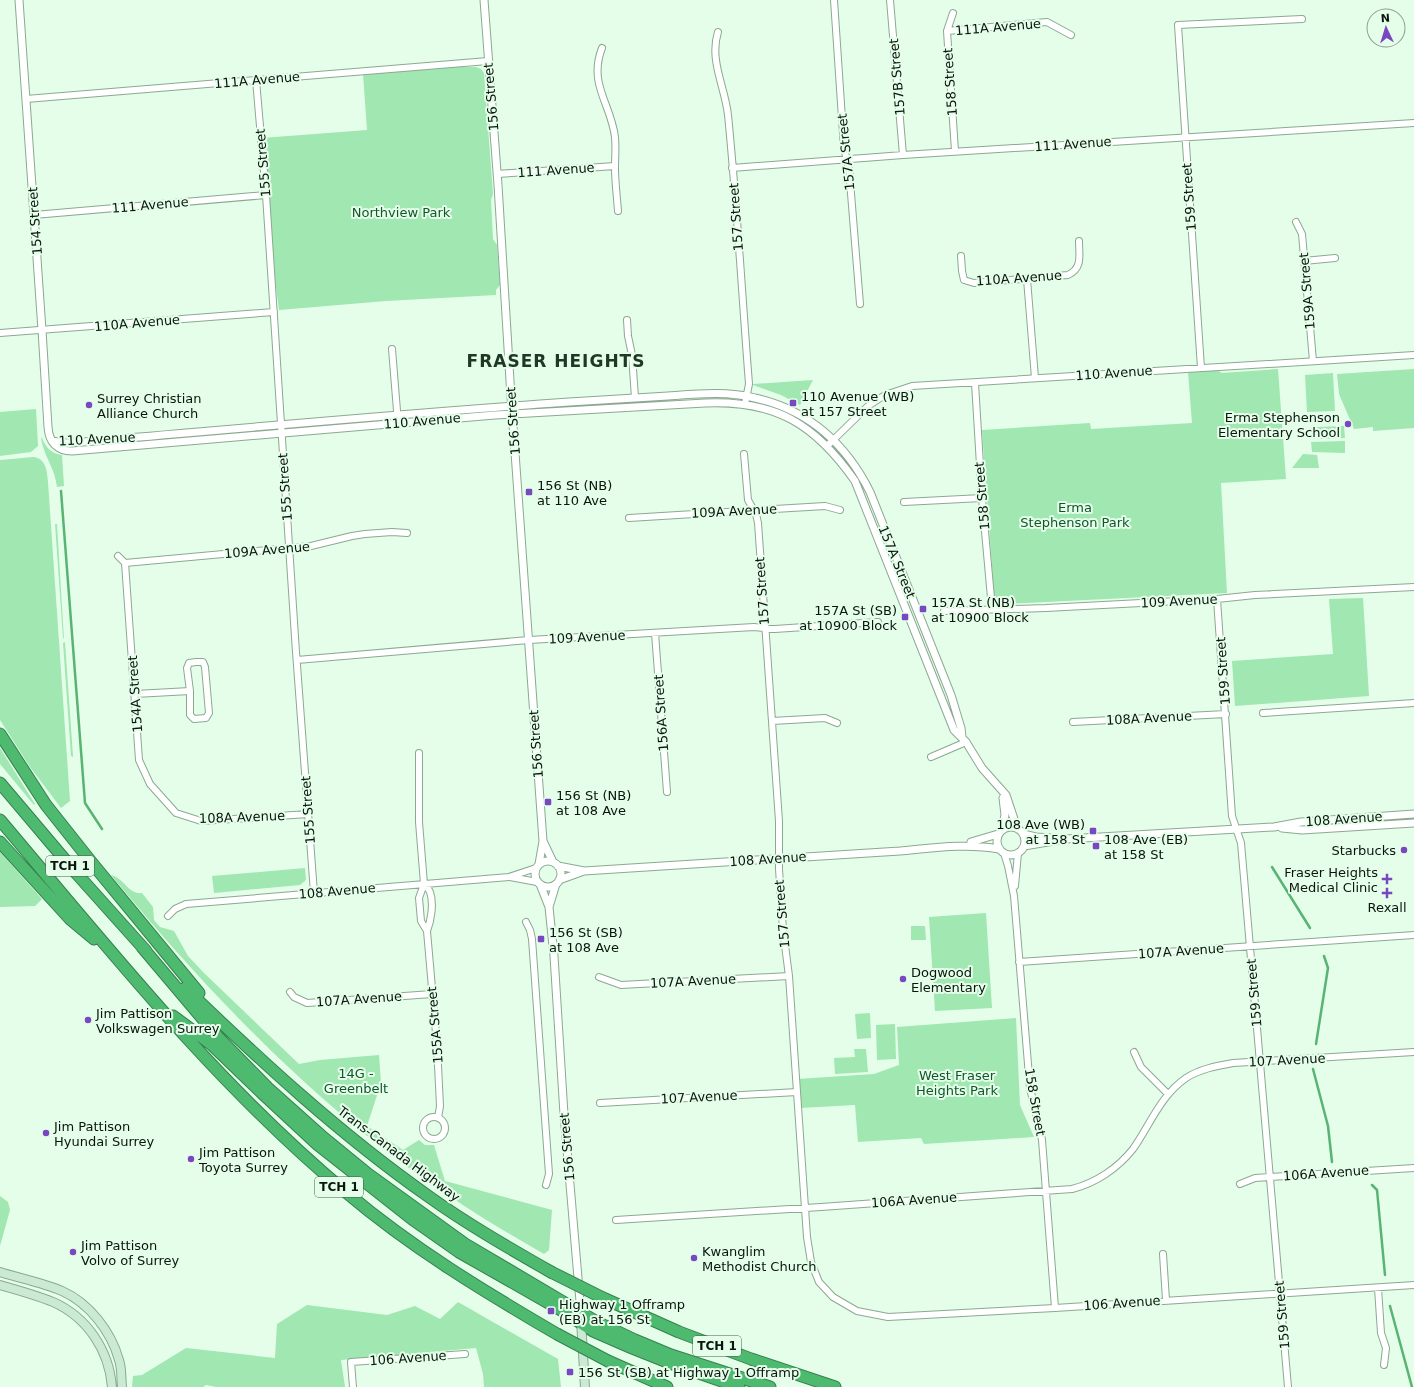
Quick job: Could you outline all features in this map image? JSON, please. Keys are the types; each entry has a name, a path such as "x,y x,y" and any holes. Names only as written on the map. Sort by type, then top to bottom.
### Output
{"highway":[{"path":"0,734 46,805 227,1028"},
{"name":"Trans-Canada Highway","path":"0,783 77,874 142,947 227,1028 319,1111 385,1164 428,1196 474,1226 551,1272 603,1298 679,1332 751,1359 835,1387"},
{"name":"TCH 1","path":"0,820 112,953 201,1054 251,1106 306,1158 349,1195 446,1266 492,1296 557,1334 608,1361 667,1387"},
{"path":"0,842 70,920 112,953"},
{"path":"142,947 218,1037 268,1088 324,1138 368,1174 465,1244 581,1318 593,1331 667,1362 739,1387"},
{"path":"154,1001 211,1044 318,1145 412,1219 459,1252 561,1310 581,1318 597,1322 671,1355 770,1387"}],"main road":[{"path":"0,1272 62,1291 85,1306 101,1323 112,1340 120,1361 122,1387"},
{"path":"0,1285 54,1302 69,1310 87,1326 99,1343 108,1362 112,1387"},
{"name":"156 Street","path":"581,1318 585,1387"}],"street":[{"name":"154 Street","path":"19,0 48,430 52,441"},
{"name":"156 Street","path":"484,0 543,841 538,866"},
{"name":"157A Street","path":"834,0 844,148 849,169 860,304"},
{"name":"157B Street","path":"890,0 903,155"},
{"name":"158 Street","path":"953,13 946,31 954,151"},
{"name":"159 Street","path":"1201,368 1178,25 1302,19"},
{"name":"111A Avenue","path":"946,31 1047,22 1071,35"},
{"name":"157 Street","path":"718,32 715,42 714,55 727,113 732,168 749,384 745,404"},
{"path":"602,48 597,65 598,83 613,129 616,151 615,166 618,211"},
{"name":"111A Avenue","path":"26,99 488,61"},
{"name":"155 Street","path":"256,80 266,194 314,893"},
{"name":"111 Avenue","path":"732,168 954,151 1414,123"},
{"name":"111 Avenue","path":"497,174 615,166"},
{"name":"111 Avenue","path":"34,215 266,194"},
{"name":"159A Street","path":"1296,222 1302,234 1313,361"},
{"name":"110A Avenue","path":"961,256 964,280 974,283 1068,275 1074,272 1079,266 1079,241"},
{"path":"1304,261 1335,258"},
{"path":"1027,279 1036,378"},
{"name":"110A Avenue","path":"0,333 274,312"},
{"path":"586,410 590,405 630,402 635,398 632,355 628,336 627,320"},
{"path":"392,349 398,423"},
{"name":"110 Avenue","path":"52,441 60,450 72,451 512,414 732,402 769,410 790,419 811,432 827,446 868,406 886,395 912,386 1414,355"},
{"name":"158 Street","path":"975,382 982,498 992,609"},
{"name":"110 Avenue","path":"52,441 64,443 84,442 512,406 717,394 747,396 770,402 792,411 811,422 833,440"},
{"name":"157A Street","path":"833,440 854,464 870,492 951,695 964,739"},
{"name":"157A Street","path":"827,446 842,461 856,481 954,730 964,739 982,768 1008,799 1017,828"},
{"name":"157 Street","path":"744,454 748,500 749,504 754,510 758,523 779,821 778,858 782,923 788,976 807,1237 811,1262 819,1282 834,1297"},
{"path":"904,502 982,498"},
{"name":"109A Avenue","path":"628,518 824,506 840,510"},
{"name":"109A Avenue","path":"125,563 318,545 358,535 392,532 407,533"},
{"path":"118,556 125,563"},
{"name":"154A Street","path":"125,563 139,760 150,784 176,813"},
{"name":"109 Avenue","path":"944,611 1217,599 1255,595 1414,587"},
{"name":"159 Street","path":"1217,599 1232,816 1241,843 1288,1387"},
{"name":"109 Avenue","path":"297,660 529,640 754,628 775,629 878,622"},
{"name":"156A Street","path":"655,633 667,792"},
{"path":"203,662 205,667 209,713 206,718 194,719 190,715 190,691 187,668 189,663 203,662"},
{"path":"135,694 190,691"},
{"path":"1263,713 1414,703"},
{"name":"108A Avenue","path":"1073,722 1226,714"},
{"path":"772,721 825,718 837,723"},
{"path":"931,757 964,739"},
{"name":"155A Street","path":"418,753 419,822 424,884 419,898 421,921 427,931 437,1045 440,1106 438,1118"},
{"name":"157A Street","path":"999,787 1005,804 1005,815 1000,832"},
{"name":"108A Avenue","path":"176,813 201,821 309,814"},
{"name":"108 Avenue","path":"1024,846 1066,839 1274,827 1301,822 1414,814"},
{"name":"108 Avenue","path":"1274,827 1302,830 1414,823"},
{"path":"1009,826 1017,828 1023,834 1025,842 1024,846 1018,853 1011,855 1001,851 996,842 1000,832 1009,826"},
{"name":"108 Avenue","path":"951,846 978,841 1000,832"},
{"name":"108 Avenue","path":"1023,834 1066,839"},
{"name":"156 Street","path":"543,841 555,864"},
{"name":"108 Avenue","path":"555,864 584,871 951,846 978,846 1001,851"},
{"name":"158 Street","path":"1001,851 1008,866 1014,896 1030,1088 1042,1140 1055,1308"},
{"name":"158 Street","path":"1014,896 1018,853"},
{"path":"547,861 555,864 561,874 558,882 549,887 539,883 535,876 538,866 547,861"},
{"name":"108 Avenue","path":"509,877 538,866"},
{"name":"108 Avenue","path":"558,882 584,871"},
{"name":"108 Avenue","path":"168,916 175,909 186,904 509,877 539,883"},
{"name":"156 Street","path":"549,907 558,882"},
{"name":"156 Street","path":"539,883 549,907 581,1318"},
{"name":"155A Street","path":"424,884 430,892 431,898 432,919 427,931"},
{"name":"156 Street","path":"526,922 532,939 549,1174 546,1185"},
{"name":"107A Avenue","path":"1019,962 1414,934"},
{"name":"107A Avenue","path":"599,977 622,985 788,976"},
{"name":"107A Avenue","path":"290,992 294,998 307,1003 432,994"},
{"path":"1134,1052 1141,1067 1168,1094"},
{"name":"107 Avenue","path":"1168,1094 1186,1079 1205,1069 1220,1065 1414,1052"},
{"name":"107 Avenue","path":"600,1102 797,1092"},
{"name":"106A Avenue","path":"616,1220 1046,1191 1077,1187 1091,1182 1113,1169 1133,1148 1168,1094"},
{"name":"106A Avenue","path":"1240,1184 1255,1178 1414,1168"},
{"path":"1163,1254 1166,1300"},
{"name":"106 Avenue","path":"834,1297 857,1311 888,1316 1055,1308 1414,1285"},
{"path":"1378,1288 1382,1333 1386,1348 1384,1366"},
{"name":"106 Avenue","path":"353,1387 351,1362 465,1354"}],"green space":[{"name":"Northview Park","path":"446,67 476,67 481,69 484,73 493,194 491,200 493,239 497,245 500,285 496,290 496,295 386,301 279,310 273,265 262,138 367,130 363,74"},
{"name":"Erma Stephenson Park","path":"1278,369 1286,479 1221,483 1227,593 1004,604 1000,603 995,598 982,430 1090,423 1091,429 1192,423 1188,372 1217,370 1222,373"},
{"path":"1414,369 1414,428 1373,431 1373,427 1354,429 1339,394 1337,374"},
{"path":"1333,373 1335,411 1307,412 1305,375"},
{"path":"813,380 800,405 781,395 753,385 753,384"},
{"path":"36,409 38,446 31,452 0,456 0,412"},
{"path":"1344,426 1345,438 1320,439 1317,427"},
{"path":"215,433 204,436 73,448 72,445"},
{"path":"41,438 49,450 62,455 64,486 57,487 54,474 42,445"},
{"path":"1345,441 1345,453 1312,452 1311,442"},
{"path":"1303,454 1317,455 1319,468 1292,468"},
{"path":"33,457 43,462 48,482 70,801 61,808 30,767 0,720 0,460"},
{"path":"55,524 57,524 64,639 63,638"},
{"path":"1363,598 1369,696 1235,706 1232,661 1333,654 1329,599"},
{"path":"65,642 73,757 71,756 63,643"},
{"path":"0,748 35,804 34,805 0,764"},
{"path":"0,852 42,899 35,906 0,907"},
{"path":"305,868 306,880 300,885 214,893 212,876"},
{"name":"14G - Greenbelt","path":"111,875 120,879 130,889 137,893 142,893 153,907 154,920 160,927 174,931 188,956 299,1064 320,1060 379,1055 381,1083 367,1126 403,1150 419,1140 425,1145 434,1145 445,1181 552,1210 549,1250 544,1254 466,1207 409,1168 351,1123 278,1057 209,987 175,950"},
{"path":"986,913 992,1008 935,1011 929,917"},
{"path":"911,926 925,926 926,940 911,940"},
{"path":"870,1013 871,1038 857,1039 855,1014"},
{"name":"West Fraser Heights Park","path":"1016,1018 1020,1105 1034,1137 924,1144 921,1138 858,1142 855,1105 800,1108 797,1079 874,1074 899,1065 897,1027"},
{"path":"895,1024 896,1059 877,1060 876,1025"},
{"path":"854,1049 866,1049 868,1072 835,1074 834,1058 855,1057"},
{"path":"0,1196 8,1202 10,1210 0,1246"},
{"path":"458,1302 558,1359 561,1387 484,1387 483,1374 476,1348 341,1360 345,1387 216,1387 206,1385 203,1387 132,1387 133,1376 142,1375 186,1348 275,1358 277,1324 307,1305 387,1315 415,1306 440,1319"}],"waterway":[{"path":"61,491 85,803 102,829"},
{"path":"1272,867 1310,928"},
{"path":"1316,1044 1328,968 1324,956"},
{"path":"1313,1069 1328,1126 1332,1162"},
{"path":"1372,1185 1377,1190 1385,1275"},
{"path":"1390,1306 1412,1387"}],"place":[{"name":"110 Avenue (WB) at 157 Street","path":"793,403"},
{"name":"Surrey Christian Alliance Church","path":"89,405"},
{"name":"Erma Stephenson Elementary School","path":"1348,424"},
{"name":"156 St (NB) at 110 Ave","path":"529,492"},
{"name":"157A St (NB) at 10900 Block","path":"923,609"},
{"name":"157A St (SB) at 10900 Block","path":"905,617"},
{"name":"156 St (NB) at 108 Ave","path":"548,802"},
{"name":"108 Ave (WB) at 158 St","path":"1093,831"},
{"name":"108 Ave (EB) at 158 St","path":"1096,846"},
{"name":"Starbucks","path":"1404,850"},
{"name":"Fraser Heights Medical Clinic","path":"1387,879"},
{"name":"Rexall","path":"1387,893"},
{"name":"156 St (SB) at 108 Ave","path":"541,939"},
{"name":"Dogwood Elementary","path":"903,979"},
{"name":"Jim Pattison Volkswagen Surrey","path":"88,1020"},
{"name":"Jim Pattison Hyundai Surrey","path":"46,1133"},
{"name":"Jim Pattison Toyota Surrey","path":"191,1159"},
{"name":"Jim Pattison Volvo of Surrey","path":"73,1252"},
{"name":"Kwanglim Methodist Church","path":"694,1258"},
{"name":"Highway 1 Offramp (EB) at 156 St","path":"551,1311"},
{"name":"156 St (SB) at Highway 1 Offramp","path":"570,1372"}],"district":[{"name":"FRASER HEIGHTS","path":"556,361"}]}
